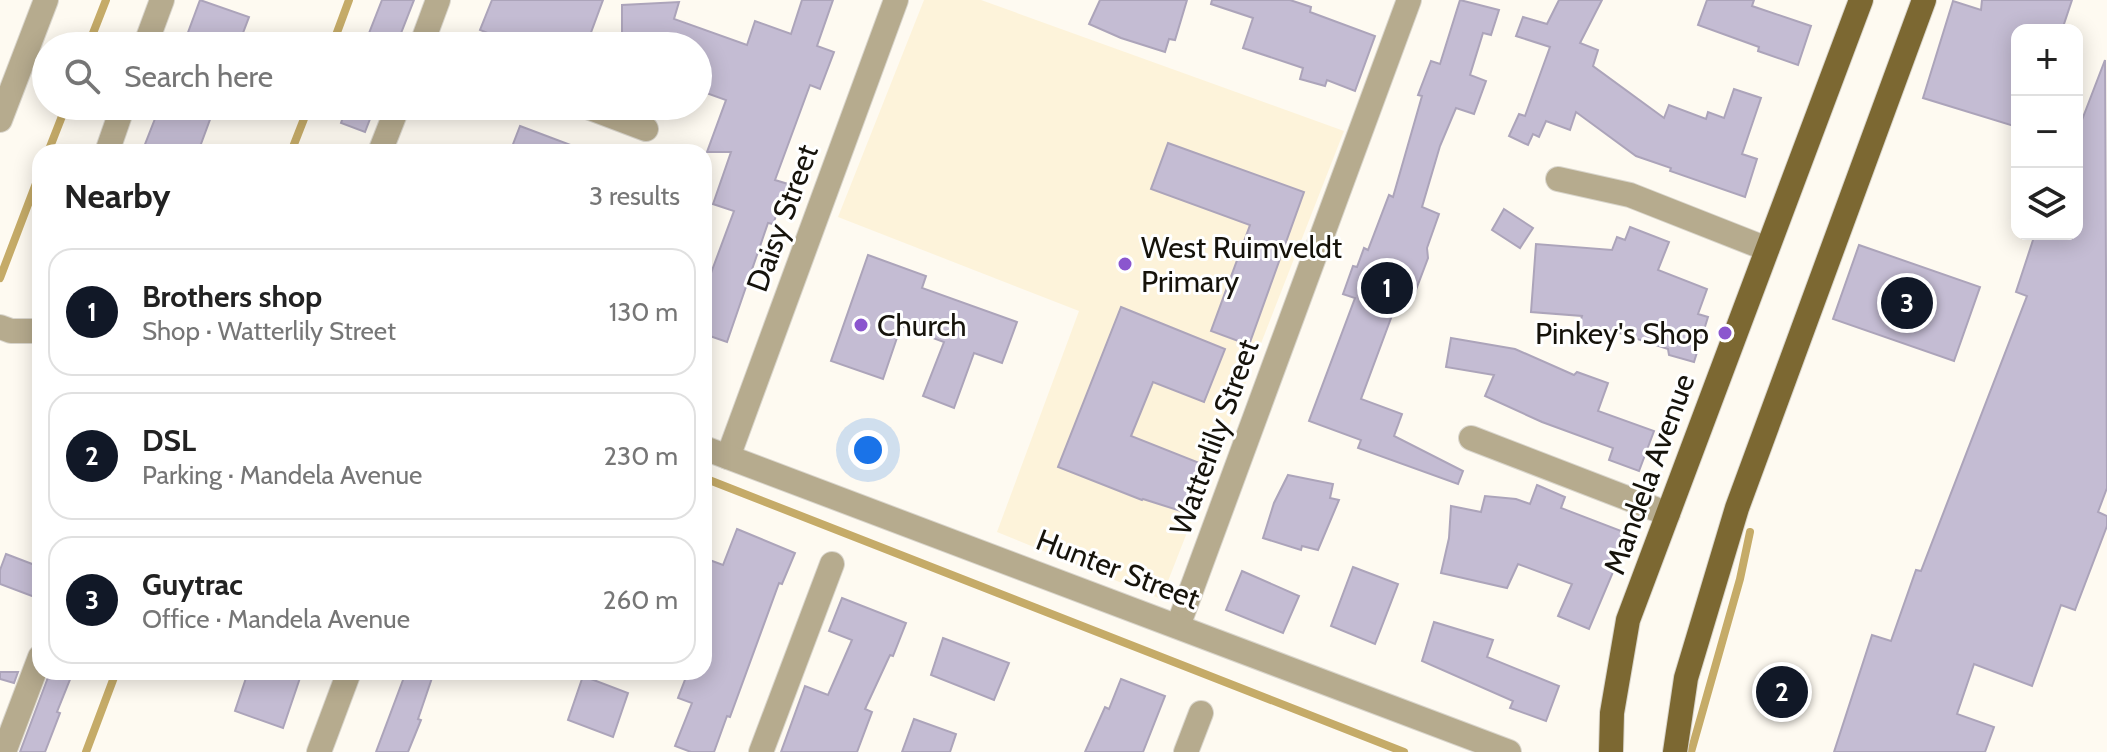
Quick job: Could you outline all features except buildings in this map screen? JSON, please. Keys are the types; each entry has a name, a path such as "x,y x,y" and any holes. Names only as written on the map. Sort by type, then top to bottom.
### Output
{"main road":[{"name":"Mandela Avenue","path":"1611,752 1612,713 1628,620 1861,0"},
{"path":"1675,752 1686,678 1737,508 1924,0"}],"street":[{"path":"34,32 46,0"},
{"path":"150,32 162,0"},
{"path":"426,32 438,0"},
{"name":"Daisy Street","path":"728,457 896,0"},
{"name":"Watterlily Street","path":"1178,626 1404,1"},
{"path":"0,120 32,37"},
{"path":"110,144 118,120"},
{"path":"383,144 393,120"},
{"path":"622,120 646,129"},
{"path":"1558,179 1630,195 1767,249"},
{"path":"6,329 32,331"},
{"path":"1471,438 1668,514"},
{"name":"Hunter Street","path":"712,451 1509,752"},
{"path":"761,752 832,564"},
{"path":"4,752 32,678"},
{"path":"319,752 346,680"},
{"path":"1186,752 1201,713"}],"shaded area":[{"name":"West Ruimveldt Primary","path":"924,0 981,0 1344,131 1161,599 997,532 1079,311 838,217"}],"waterway":[{"path":"93,32 106,0"},
{"path":"337,32 349,0"},
{"path":"51,144 61,120"},
{"path":"294,144 304,120"},
{"path":"0,278 32,194"},
{"path":"712,481 1404,752"},
{"path":"1691,752 1740,579 1750,532"},
{"path":"86,752 113,680"}],"place":[{"name":"West Ruimveldt Primary","path":"1125,264"},
{"name":"Brothers shop","path":"1387,288"},
{"name":"Guytrac","path":"1907,303"},
{"name":"Church","path":"861,325"},
{"name":"Pinkey's Shop","path":"1725,333"},
{"name":"DSL","path":"1782,692"}]}
